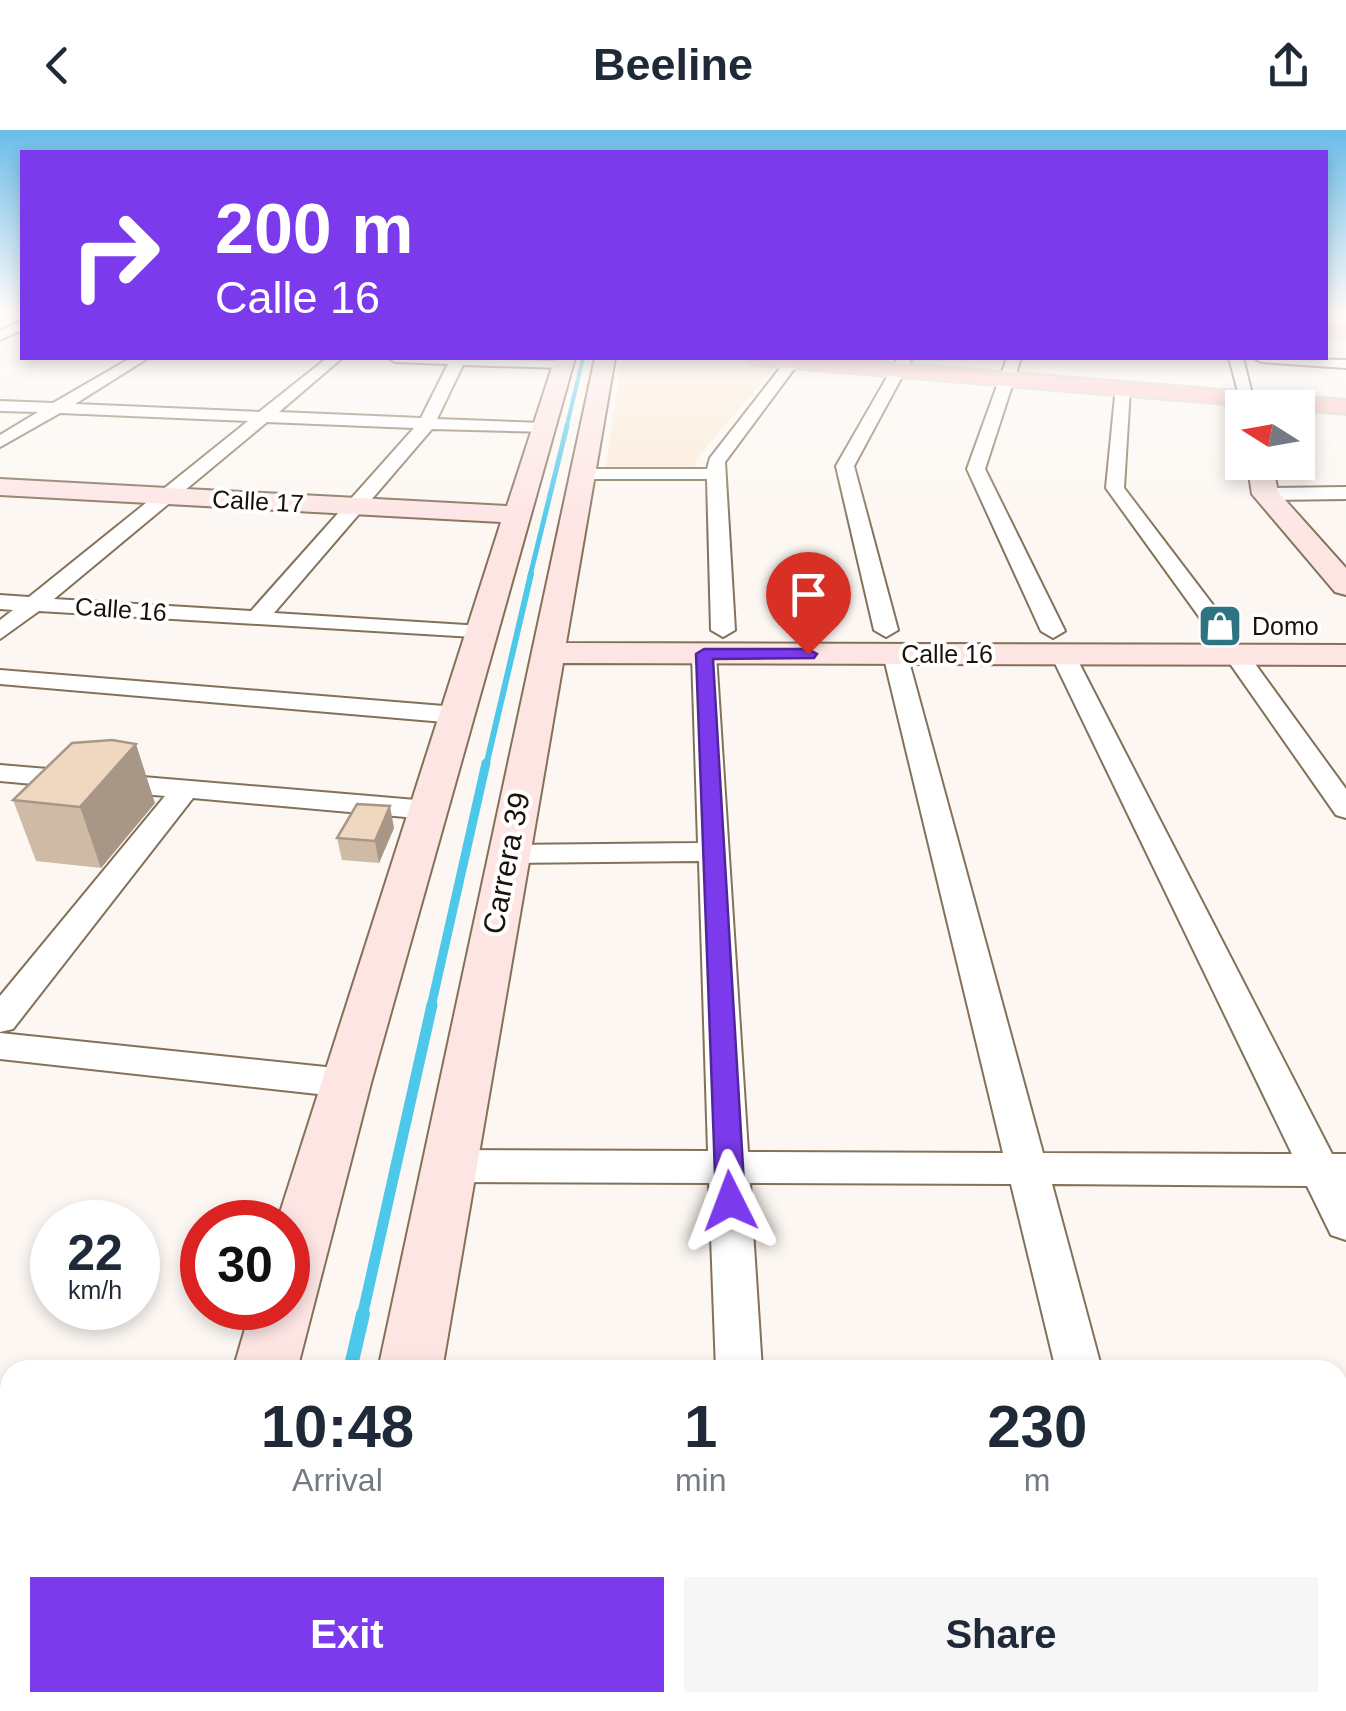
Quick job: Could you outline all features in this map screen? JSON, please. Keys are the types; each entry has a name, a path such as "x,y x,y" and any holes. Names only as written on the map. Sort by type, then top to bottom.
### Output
{"main road":[{"path":"310,1209 344,1084 556,386"},
{"name":"Carrera 39","path":"412,1360 600,386"},
{"path":"1105,386 1225,400"},
{"path":"1315,406 1346,408"},
{"path":"1262,480 1265,494 1346,586"},
{"name":"Calle 17","path":"0,487 516,516"},
{"name":"Calle 16","path":"549,642 1228,643 1346,631"},
{"name":"Calle 16","path":"1228,643 1346,655"},
{"path":"268,1360 276,1330"}],"street":[{"path":"0,442 95,386"},
{"path":"0,632 301,386"},
{"path":"257,618 426,425 445,386"},
{"path":"739,1360 714,852 716,474 721,452 774,386"},
{"path":"890,386 850,455 845,478 1077,1360"},
{"path":"1005,386 976,469 978,479 1058,643 1333,1170 1346,1222"},
{"path":"1122,389 1114,488 1346,809"},
{"path":"0,406 543,428"},
{"path":"582,474 716,474"},
{"path":"1265,494 1346,493"},
{"name":"Calle 16","path":"0,602 482,633"},
{"path":"0,676 456,716"},
{"path":"0,773 428,810"},
{"path":"0,1020 185,789"},
{"path":"508,854 714,852"},
{"path":"0,1046 344,1084"},
{"path":"447,1166 1333,1170"}],"shaded area":[{"path":"618,386 759,386 696,459 695,473 605,471"}],"building":[{"path":"112,740 136,744 80,807 13,800 72,743"},
{"path":"357,804 390,806 375,841 337,838"}],"waterway":[{"path":"566,429 576,386"},
{"path":"530,576 567,426"},
{"path":"486,766 531,574"},
{"path":"431,1007 486,763"},
{"path":"362,1317 432,1005"},
{"path":"352,1360 363,1314"}],"place":[{"name":"Domo","path":"1220,626"}],"route":[{"path":"730,1201 704,654 808,654"}]}
